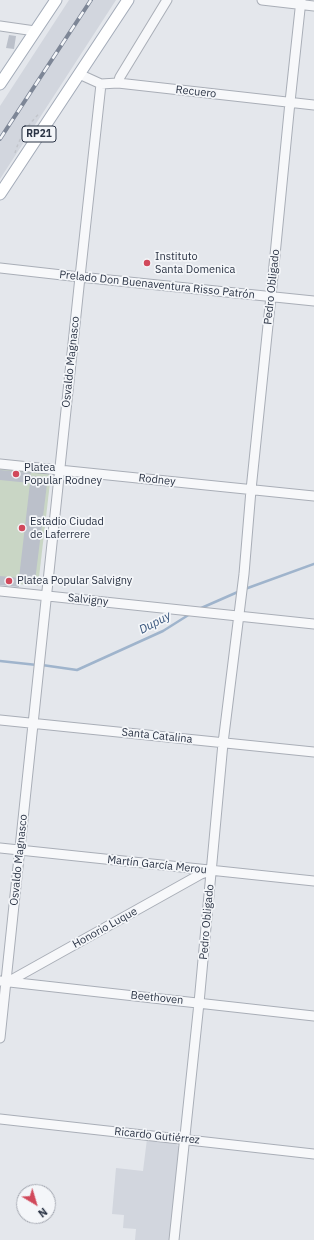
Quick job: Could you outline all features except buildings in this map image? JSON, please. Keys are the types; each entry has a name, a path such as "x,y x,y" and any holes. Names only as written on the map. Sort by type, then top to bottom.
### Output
{"main road":[{"path":"0,84 56,0"},
{"name":"RP21","path":"0,194 128,0"}],"street":[{"path":"118,83 120,76 167,0"},
{"path":"262,0 301,2 314,6"},
{"name":"Pedro Obligado","path":"174,1240 199,1003 223,743 244,574 251,490 301,2"},
{"path":"0,26 35,31"},
{"name":"Recuero","path":"80,74 101,84 118,83 314,105"},
{"name":"Osvaldo Magnasco","path":"0,1038 2,983 20,850 34,723 101,84"},
{"name":"Prelado Don Buenaventura Risso Patrón","path":"0,268 314,301"},
{"name":"Rodney","path":"0,464 314,496"},
{"name":"Salvigny","path":"0,591 238,616"},
{"path":"238,616 314,624"},
{"name":"Santa Catalina","path":"0,720 314,752"},
{"name":"Martín García Merou","path":"0,848 314,881"},
{"name":"Honorio Luque","path":"2,983 201,874 212,870"},
{"name":"Beethoven","path":"2,983 314,1016"},
{"name":"Ricardo Gutiérrez","path":"0,1119 314,1154"}],"shaded area":[{"path":"69,0 116,0 0,179 0,106"},
{"path":"147,1139 175,1143 180,1148 170,1240 135,1240 136,1229 123,1228 124,1215 112,1214 116,1168 143,1171"}],"green space":[{"name":"Estadio Ciudad de Laferrere","path":"0,468 51,474 38,586 0,582"}],"waterway":[{"name":"Dupuy","path":"245,589 314,564"},
{"name":"Dupuy","path":"199,609 240,591"},
{"name":"Dupuy","path":"42,665 77,670 163,631 190,614"},
{"name":"Dupuy","path":"0,661 37,665"}],"railway":[{"path":"0,139 91,0"}],"place":[{"name":"Instituto Santa Domenica","path":"147,263"},
{"name":"Platea Popular Rodney","path":"16,474"},
{"name":"Estadio Ciudad de Laferrere","path":"22,528"},
{"name":"Platea Popular Salvigny","path":"9,581"}]}
